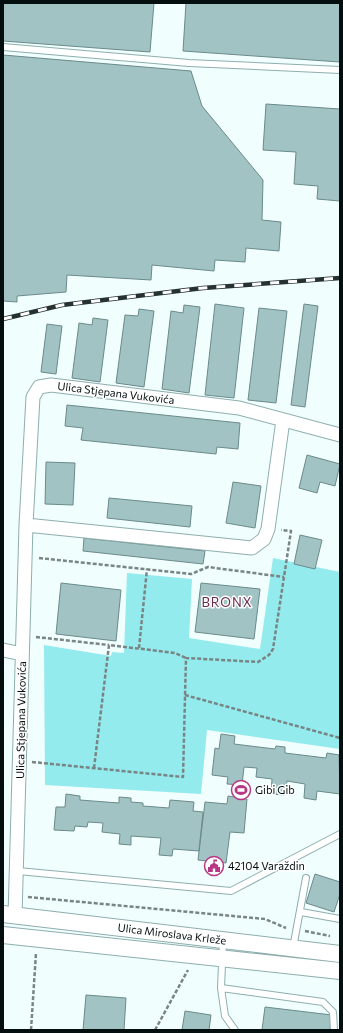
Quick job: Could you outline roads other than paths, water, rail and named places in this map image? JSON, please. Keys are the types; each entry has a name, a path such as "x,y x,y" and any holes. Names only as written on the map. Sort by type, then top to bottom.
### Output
{"street":[{"name":"Ulica Stjepana Vukovića","path":"9,915 18,872 26,525 33,397 39,387 52,385 239,408 340,435"},
{"path":"26,525 252,548 264,540 268,529 284,420"},
{"path":"3,650 22,654"},
{"name":"Ulica Miroslava Krleže","path":"9,915 340,954"},
{"name":"Ulica Miroslava Krleže","path":"3,935 340,970"},
{"path":"299,949 340,947"},
{"path":"281,965 340,978"}],"lane":[{"path":"3,47 189,63 340,70"},
{"path":"18,872 231,891 340,834"},
{"path":"299,949 301,912 306,878"},
{"path":"301,912 340,919"},
{"path":"223,940 221,958 221,988 224,1016 235,1030"},
{"path":"221,988 323,1002 333,1012 334,1030"}],"railway":[{"path":"3,319 62,305 203,288 340,278"}],"place":[{"name":"Gibi Gib","path":"241,790"},
{"name":"42104 Varaždin","path":"214,866"}],"district":[{"name":"BRONX","path":"227,602"}]}
